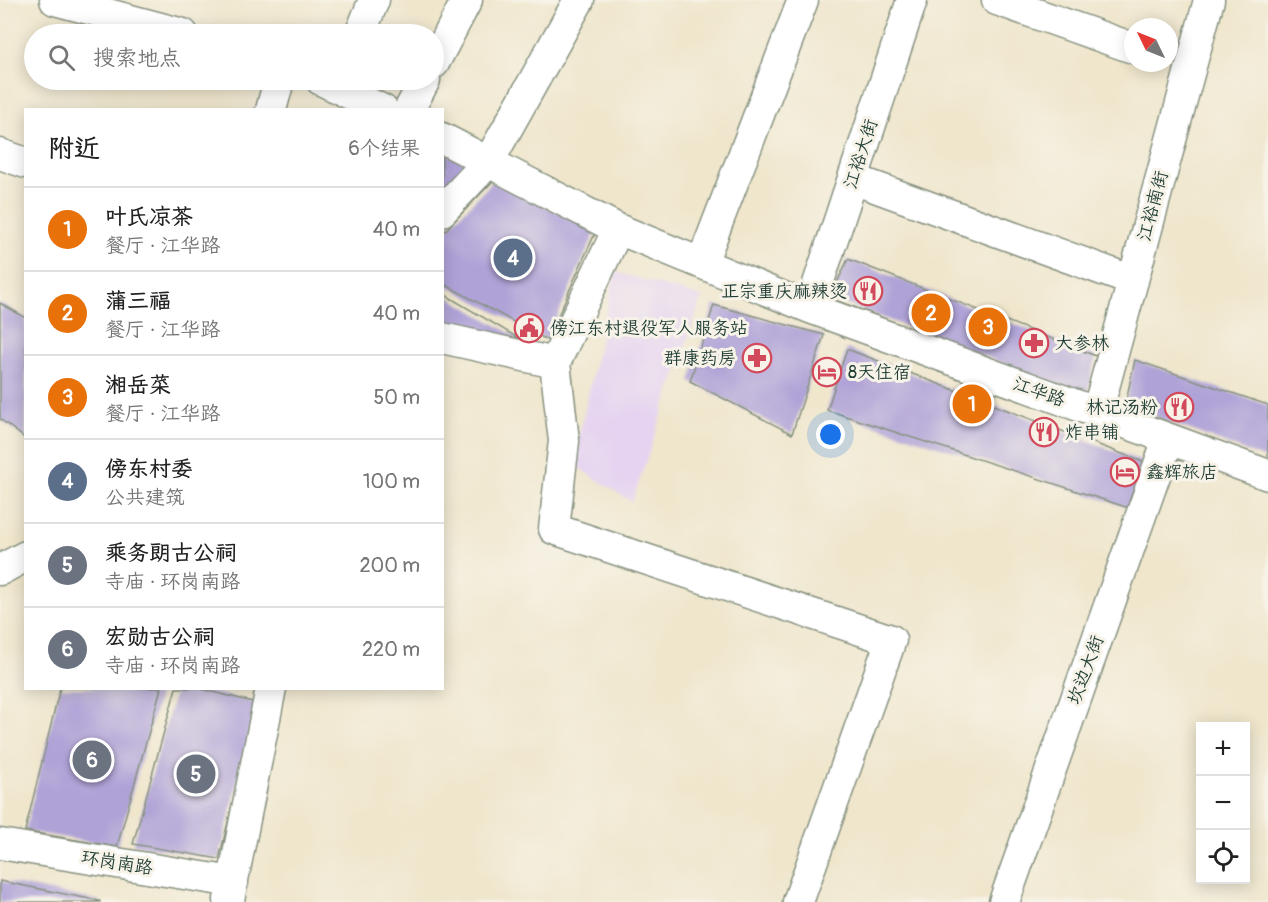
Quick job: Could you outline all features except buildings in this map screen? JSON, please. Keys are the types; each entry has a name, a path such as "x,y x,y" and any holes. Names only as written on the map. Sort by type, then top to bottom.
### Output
{"street":[{"path":"55,0 145,24"},
{"path":"364,24 374,0"},
{"path":"444,43 466,0"},
{"path":"444,209 489,161 579,0"},
{"path":"702,263 803,0"},
{"name":"江裕大街","path":"810,308 912,0"},
{"path":"997,0 1124,45"},
{"name":"江裕南街","path":"1097,413 1133,281 1180,64 1209,0"},
{"path":"272,108 276,90"},
{"path":"347,90 378,108"},
{"path":"410,108 420,90"},
{"name":"江华路","path":"444,139 618,229 810,308 1268,475"},
{"path":"0,154 24,162"},
{"path":"853,179 1133,281"},
{"path":"618,229 555,363 564,441 554,529 891,640 798,902"},
{"path":"444,338 555,363"},
{"name":"坎边大街","path":"1004,902 1168,439"},
{"path":"0,570 24,557"},
{"path":"231,892 271,690"},
{"name":"环岗南路","path":"0,844 231,892"}],"shaded area":[{"path":"615,272 702,297 632,502 573,464"}],"place":[{"name":"傍东村委","path":"513,258"},
{"name":"正宗重庆麻辣烫","path":"868,291"},
{"name":"蒲三福","path":"931,313"},
{"name":"湘岳菜","path":"988,327"},
{"name":"傍江东村退役军人服务站","path":"529,328"},
{"name":"大参林","path":"1034,343"},
{"name":"群康药房","path":"757,358"},
{"name":"8天住宿","path":"827,372"},
{"name":"叶氏凉茶","path":"972,404"},
{"name":"林记汤粉","path":"1179,407"},
{"name":"炸串铺","path":"1044,432"},
{"name":"鑫辉旅店","path":"1125,472"},
{"name":"宏勋古公祠","path":"92,760"},
{"name":"乘务朗古公祠","path":"196,774"}]}
